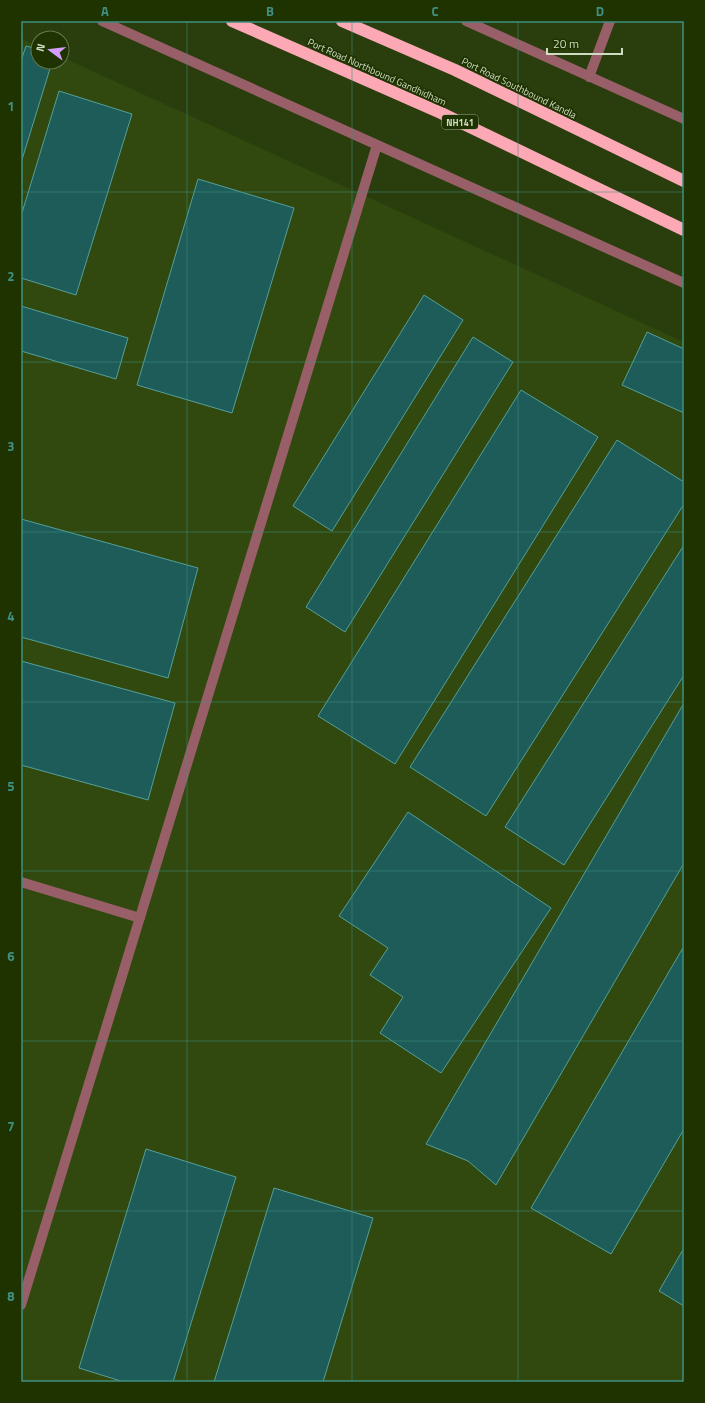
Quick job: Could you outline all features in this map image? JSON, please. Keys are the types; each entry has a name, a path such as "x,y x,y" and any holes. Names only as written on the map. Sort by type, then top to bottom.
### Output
{"highway":[{"name":"Port Road Northbound Gandhidham","path":"232,21 441,113 684,230"},
{"name":"Port Road Southbound Kandla","path":"342,21 454,70 684,181"}],"street":[{"path":"102,21 684,283"},
{"path":"466,21 684,119"},
{"path":"589,77 610,21"},
{"path":"21,1305 377,144"},
{"path":"21,882 140,918"}],"shaded area":[{"path":"21,38 30,42 30,70 70,70 70,61 684,342 684,1382 21,1382"}],"building":[{"path":"26,46 30,47 30,70 50,70 21,163 21,61"},
{"path":"59,91 132,114 76,295 21,278 21,216"},
{"path":"198,179 294,208 232,413 137,385"},
{"path":"424,295 463,320 332,531 293,506"},
{"path":"21,306 128,338 116,379 21,351"},
{"path":"647,332 684,349 684,413 622,385"},
{"path":"473,337 513,362 345,632 306,607"},
{"path":"521,390 598,437 395,764 318,716"},
{"path":"617,440 684,482 684,504 486,816 410,767"},
{"path":"21,519 198,568 168,678 21,637"},
{"path":"684,545 684,675 564,865 505,827"},
{"path":"21,661 175,703 148,800 21,765"},
{"path":"684,703 684,863 496,1185 468,1161 426,1144"},
{"path":"408,812 551,908 441,1073 380,1033 403,997 370,975 388,948 339,916"},
{"path":"684,946 684,1129 611,1254 531,1208"},
{"path":"146,1149 236,1177 173,1382 124,1382 79,1368"},
{"path":"274,1188 373,1218 323,1382 214,1382"},
{"path":"684,1248 684,1306 659,1291"}]}
